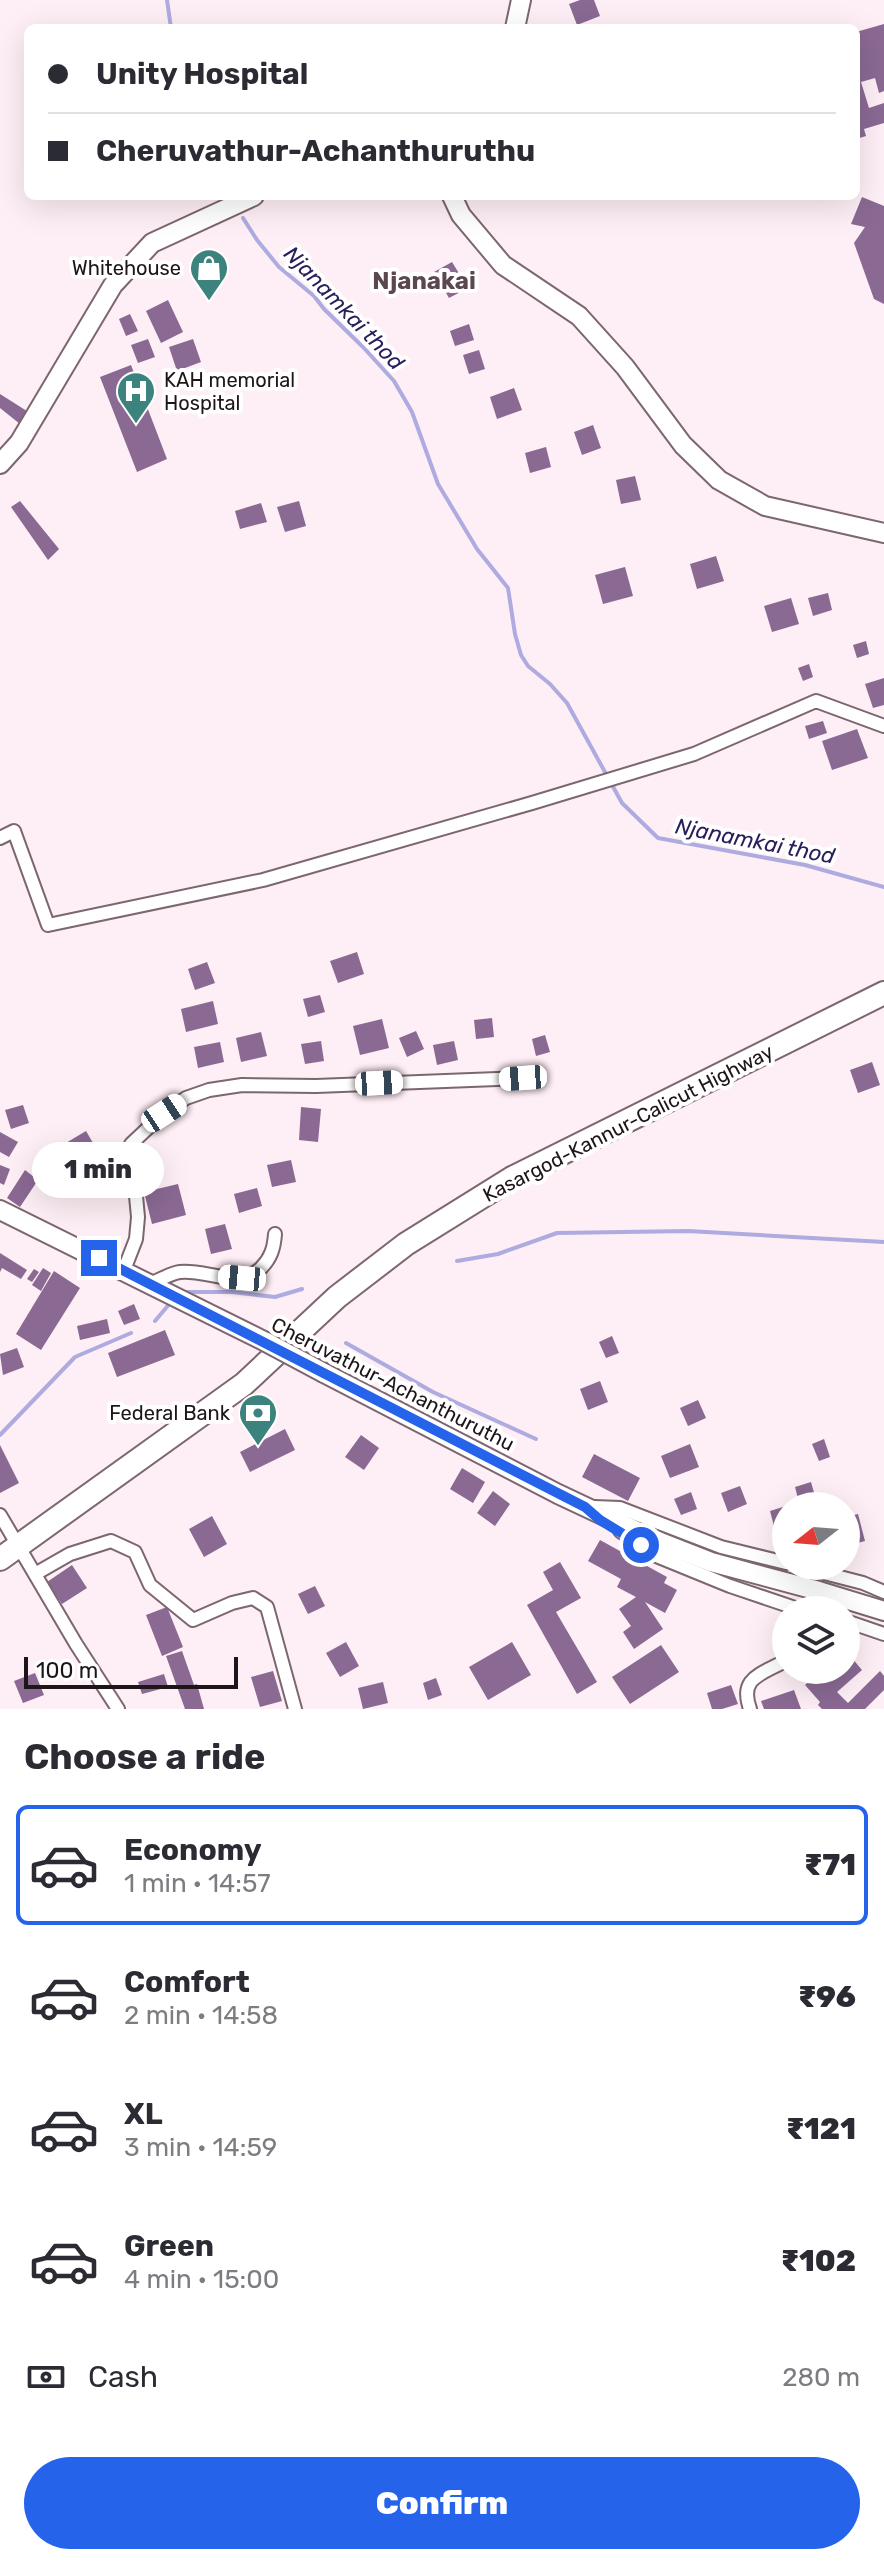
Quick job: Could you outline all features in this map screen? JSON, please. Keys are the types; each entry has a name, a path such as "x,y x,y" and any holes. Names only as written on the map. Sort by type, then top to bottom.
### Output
{"highway":[{"name":"Kasargod-Kannur-Calicut Highway","path":"0,1559 244,1384 337,1297 406,1244 512,1178 884,993"}],"main road":[{"path":"516,24 521,0"},
{"path":"0,464 19,443 113,285 152,243 245,200"},
{"path":"454,200 461,215 503,265 579,316 625,367 683,445 719,480 765,506 884,533"},
{"name":"Cheruvathur-Achanthuruthu","path":"0,1210 266,1342 585,1507 711,1562 884,1611"}],"street":[{"path":"0,838 14,831 48,925 263,880 532,803 694,754 816,701 884,726"},
{"path":"124,1270 136,1239 138,1217 131,1144 164,1113 186,1098 209,1090 242,1085 316,1086 523,1078"},
{"path":"153,1285 179,1272 242,1278 256,1273 274,1249 275,1234"},
{"path":"585,1507 620,1508 721,1547 772,1560"},
{"path":"585,1507 654,1555 772,1600"},
{"path":"0,1515 118,1709"},
{"path":"35,1574 70,1554 111,1541 135,1552 150,1585 193,1620 232,1603 253,1598 267,1607 295,1709"},
{"path":"851,1580 884,1592"},
{"path":"860,1626 884,1634"},
{"path":"750,1709 746,1692 751,1679 772,1668"}],"building":[{"path":"594,0 600,16 577,24 569,4"},
{"path":"884,24 884,91 879,93 875,78 861,82 869,108 884,103 884,123 864,129 866,136 860,138 860,108 860,31"},
{"path":"862,197 884,206 884,304 874,299 854,243 865,227 851,224"},
{"path":"452,262 468,288 449,298 434,272"},
{"path":"168,300 183,332 161,343 146,311"},
{"path":"130,314 138,331 126,336 119,319"},
{"path":"469,324 474,340 455,346 450,331"},
{"path":"148,339 155,357 138,363 131,345"},
{"path":"193,339 201,362 177,371 169,347"},
{"path":"479,350 485,369 469,374 463,355"},
{"name":"KAH memorial Hospital","path":"131,365 167,459 137,472 100,377"},
{"path":"514,388 522,410 497,419 490,397"},
{"path":"0,394 30,413 20,424 0,408"},
{"path":"593,425 601,448 582,455 574,432"},
{"path":"546,447 551,467 530,473 525,453"},
{"path":"635,476 641,500 621,504 616,480"},
{"path":"20,501 59,549 48,560 11,507"},
{"path":"299,501 306,526 285,532 277,507"},
{"path":"261,503 267,522 240,529 235,511"},
{"path":"716,556 724,581 697,589 690,564"},
{"path":"625,567 633,596 603,604 595,575"},
{"path":"828,593 832,610 813,616 808,598"},
{"path":"791,598 799,624 772,632 764,606"},
{"path":"866,641 869,654 857,658 853,645"},
{"path":"809,664 813,677 803,681 798,668"},
{"path":"884,678 884,705 873,708 865,684"},
{"path":"823,721 827,733 809,739 805,726"},
{"path":"857,729 868,758 832,770 822,741"},
{"path":"357,952 364,974 338,983 330,961"},
{"path":"207,962 215,983 195,990 188,969"},
{"path":"320,995 325,1012 308,1017 303,999"},
{"path":"213,1001 218,1024 186,1032 181,1009"},
{"path":"492,1018 494,1037 476,1039 474,1020"},
{"path":"382,1019 389,1048 360,1055 353,1026"},
{"path":"416,1031 424,1049 407,1057 399,1038"},
{"path":"261,1032 267,1056 241,1062 236,1038"},
{"path":"545,1035 550,1052 536,1056 532,1039"},
{"path":"321,1041 324,1061 305,1064 301,1044"},
{"path":"454,1041 458,1060 437,1065 433,1045"},
{"path":"220,1042 224,1062 198,1068 194,1047"},
{"path":"872,1062 880,1085 858,1093 850,1070"},
{"path":"23,1105 29,1123 11,1129 5,1110"},
{"path":"301,1107 321,1109 318,1142 299,1140"},
{"path":"86,1131 103,1160 61,1184 56,1175 50,1178 39,1159"},
{"path":"0,1132 18,1142 9,1157 0,1152"},
{"path":"291,1160 296,1182 272,1187 267,1165"},
{"path":"0,1165 10,1169 4,1185 0,1183"},
{"path":"25,1170 38,1180 20,1207 7,1198"},
{"path":"178,1184 186,1215 152,1224 144,1192"},
{"path":"257,1188 262,1206 239,1213 234,1194"},
{"path":"225,1224 232,1249 211,1254 205,1229"},
{"path":"0,1253 27,1270 21,1279 2,1268 0,1272"},
{"path":"43,1268 51,1273 41,1291 32,1285"},
{"path":"34,1269 39,1272 32,1282 27,1279"},
{"path":"54,1271 80,1288 41,1350 16,1334"},
{"path":"134,1304 140,1319 124,1325 118,1311"},
{"path":"107,1319 110,1333 80,1340 77,1326"},
{"path":"165,1330 175,1355 117,1377 108,1353"},
{"path":"612,1336 619,1353 606,1358 599,1342"},
{"path":"17,1348 24,1367 3,1375 0,1354"},
{"path":"600,1381 608,1402 588,1410 580,1389"},
{"path":"698,1400 706,1418 688,1426 680,1408"},
{"path":"285,1429 295,1450 250,1472 240,1452"},
{"path":"361,1435 379,1448 364,1470 345,1457"},
{"path":"824,1439 830,1457 819,1461 812,1444"},
{"path":"690,1444 699,1467 670,1478 661,1456"},
{"path":"0,1445 19,1483 0,1493"},
{"path":"594,1454 640,1478 628,1501 582,1477"},
{"path":"462,1468 485,1482 473,1503 450,1489"},
{"path":"811,1482 814,1492 796,1492 795,1487"},
{"path":"740,1486 747,1504 728,1512 721,1493"},
{"path":"493,1491 510,1504 495,1526 477,1513"},
{"path":"691,1492 697,1509 681,1515 674,1499"},
{"path":"212,1516 227,1544 204,1557 189,1529"},
{"path":"860,1522 865,1541 860,1542"},
{"path":"600,1540 667,1577 664,1583 677,1590 665,1613 645,1602 663,1629 634,1649 623,1632 631,1626 619,1609 636,1597 617,1587 621,1579 588,1561"},
{"path":"560,1562 581,1598 556,1612 597,1682 577,1694 527,1605 553,1590 543,1572"},
{"path":"72,1565 87,1588 62,1604 47,1582"},
{"path":"315,1586 325,1606 308,1614 298,1594"},
{"path":"167,1607 183,1647 162,1656 146,1615"},
{"path":"346,1642 359,1666 340,1677 326,1653"},
{"path":"512,1642 531,1675 488,1700 469,1667"},
{"path":"661,1645 679,1672 630,1704 612,1677"},
{"path":"182,1651 204,1709 185,1709 166,1656"},
{"path":"273,1671 282,1701 260,1707 251,1677"},
{"path":"880,1671 884,1676 884,1690 865,1709 822,1709 818,1705 820,1702 805,1685 846,1684 837,1692 848,1703"},
{"path":"35,1673 44,1695 23,1703 14,1681"},
{"path":"164,1674 168,1687 142,1694 138,1682"},
{"path":"436,1678 442,1695 428,1700 423,1683"},
{"path":"383,1682 388,1703 363,1709 358,1688"},
{"path":"731,1685 738,1704 712,1709 707,1693"},
{"path":"794,1690 801,1709 764,1709 761,1701"}],"waterway":[{"name":"Njanamkai thod","path":"167,0 170,24"},
{"name":"Njanamkai thod","path":"243,218 279,267 314,296 394,381 412,412 438,484 477,549 508,588 521,655 528,666 567,703 622,803 658,838 805,865 884,887"},
{"path":"457,1261 498,1254 557,1233 688,1231 884,1242"},
{"path":"184,1292 231,1292 275,1297 302,1289"},
{"path":"155,1321 171,1302"},
{"path":"0,1435 75,1357 131,1333"},
{"path":"346,1343 433,1392 536,1439"}],"place":[{"name":"Whitehouse","path":"209,302"},
{"name":"KAH memorial Hospital","path":"136,425"},
{"name":"Federal Bank","path":"258,1447"}],"district":[{"name":"Njanakai","path":"424,281"}],"route":[{"path":"99,1258 585,1507 641,1545"}]}
